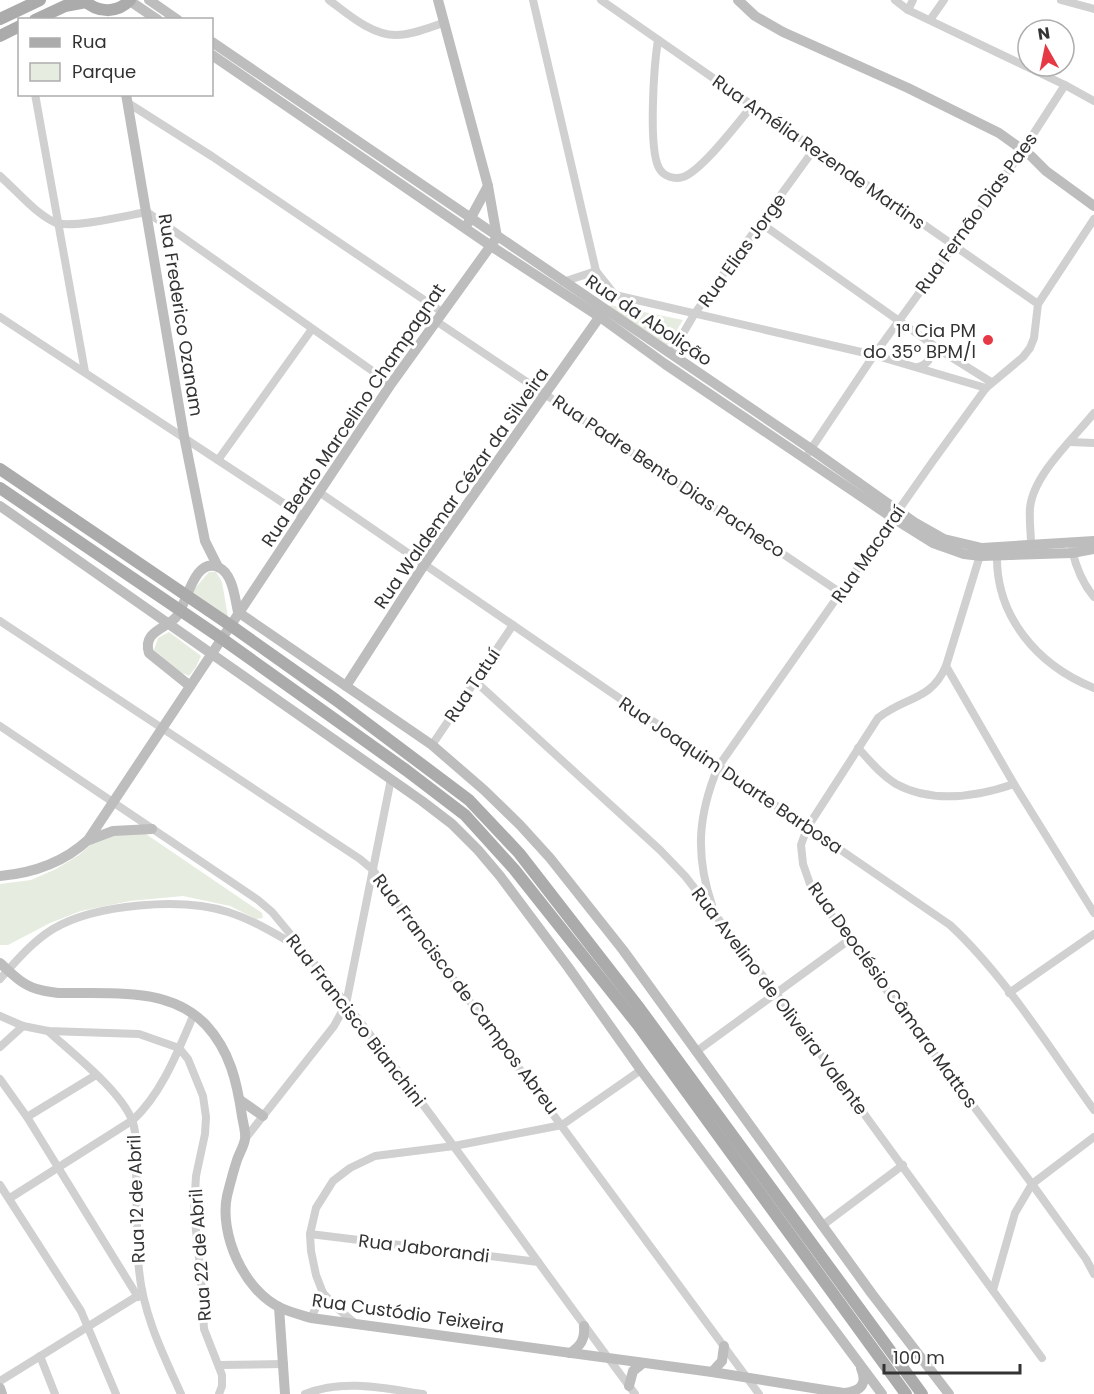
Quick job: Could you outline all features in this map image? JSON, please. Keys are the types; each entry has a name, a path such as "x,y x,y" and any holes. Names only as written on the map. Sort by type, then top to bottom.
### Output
{"main road":[{"path":"2,15 40,0"},
{"path":"149,0 175,18"},
{"path":"438,0 488,186 494,241"},
{"path":"738,0 754,16 783,32 908,88 999,133 1021,153 1094,206"},
{"path":"39,18 65,6 85,1 110,15 130,1 155,18"},
{"path":"0,36 18,26"},
{"name":"Rua da Abolição","path":"213,43 494,241 602,313 672,354 933,543 964,554 1072,548 1094,542"},
{"name":"Rua da Abolição","path":"213,56 468,223"},
{"name":"Rua Frederico Ozanam","path":"127,99 184,436 205,541 218,567 228,576 238,612"},
{"path":"468,223 488,186"},
{"name":"Rua da Abolição","path":"494,241 563,282 665,364 808,453"},
{"name":"Rua Beato Marcelino Champagnat","path":"238,612 391,384 494,241"},
{"name":"Rua Waldemar Cézar da Silveira","path":"346,686 424,565 602,313"},
{"path":"0,469 230,625 469,800 519,853 640,1009 922,1394"},
{"path":"0,488 221,638 465,815 514,868 638,1025 906,1394"},
{"path":"0,506 391,778 452,824 478,850 568,967 641,1070 882,1394"},
{"name":"Rua Frederico Ozanam","path":"190,686 152,656 148,642 153,633 169,624 180,611 192,582 201,569 205,541"},
{"name":"Rua da Abolição","path":"997,552 1031,546 1094,549"},
{"path":"201,569 218,567"},
{"path":"232,589 251,593"},
{"path":"0,876 21,874 52,864 76,851 88,840 238,612 432,745 520,825 550,858 623,950 949,1394"},
{"path":"88,840 112,831 152,828"},
{"name":"Rua Custódio Teixeira","path":"4,967 23,983 36,989 54,993 138,994 181,1006 207,1026 230,1060 240,1100 245,1138 226,1198 228,1234 232,1252 260,1292 279,1307 311,1318 712,1372 847,1394"},
{"path":"240,1100 263,1116"},
{"path":"279,1307 285,1394"},
{"path":"570,1353 584,1339 584,1326"},
{"path":"712,1372 722,1361 724,1346"},
{"path":"632,1390 633,1371 643,1363"},
{"path":"847,1394 862,1387 864,1379 859,1363"},
{"path":"769,1394 779,1383"},
{"path":"0,1388 2,1394"}],"street":[{"path":"329,0 367,26 385,34 417,32 443,23"},
{"path":"533,0 596,271 615,295 874,354 989,385"},
{"name":"Rua Amélia Rezende Martins","path":"601,0 1038,304"},
{"path":"895,0 908,10 1094,101"},
{"path":"908,10 913,0"},
{"path":"930,20 944,0"},
{"path":"1062,0 1094,9"},
{"path":"2,15 18,24"},
{"path":"658,40 653,85 654,150 658,167 663,173 673,178 684,177 694,170 753,105"},
{"name":"Rua Fernão Dias Paes","path":"808,453 874,354 1021,153 1065,85"},
{"path":"35,96 85,372"},
{"name":"Rua Padre Bento Dias Pacheco","path":"127,99 213,157 546,394 842,592"},
{"name":"Rua Elias Jorge","path":"672,354 695,314 815,148"},
{"path":"0,176 44,215 60,225 147,212 391,384"},
{"name":"Rua Macaraí","path":"714,913 706,889 700,844 701,823 707,792 718,766 989,385 1023,357 1030,348 1034,338 1038,304 1094,219"},
{"path":"762,224 989,385"},
{"path":"563,282 596,271"},
{"path":"0,317 303,516"},
{"path":"218,460 312,328"},
{"path":"917,367 929,361 931,354 929,342"},
{"path":"1031,546 1030,508 1034,490 1042,474 1094,413"},
{"path":"1070,442 1094,443"},
{"name":"Rua Joaquim Duarte Barbosa","path":"318,492 950,925 967,940 1009,993 1094,1110"},
{"path":"1072,548 1087,589 1094,597"},
{"name":"Rua Deoclésio Câmara Mattos","path":"981,552 940,681 931,690 896,706 878,718 807,828 801,845 803,864 810,884 849,940 1032,1184 1086,1259 1094,1274"},
{"path":"997,552 998,584 1003,601 1020,631 1030,645 1054,666 1079,682 1094,688"},
{"name":"Rua Francisco de Campos Abreu","path":"0,621 163,727 373,870 759,1394"},
{"name":"Rua Tatuí","path":"432,745 513,625"},
{"path":"946,666 1014,784 1094,913"},
{"name":"Rua Avelino de Oliveira Valente","path":"475,681 660,850 685,876 776,993 1042,1358"},
{"name":"Rua Francisco Bianchini","path":"0,726 258,900 272,912 304,950 454,1146 632,1390"},
{"path":"858,748 883,775 895,783 927,795 972,796 1014,784"},
{"path":"245,1138 334,1026 346,1004 391,778"},
{"path":"0,979 4,967 51,930 71,920 163,904 194,905 227,911 304,950"},
{"path":"1009,993 1094,934"},
{"path":"697,1051 849,940"},
{"path":"10,1198 133,1120 148,1106 194,1014"},
{"path":"0,1016 22,1026 48,1030 129,1033 149,1037 179,1048"},
{"path":"0,1047 22,1026"},
{"name":"Rua 12 de Abril","path":"48,1030 96,1075 121,1102 133,1120 140,1295 181,1394"},
{"name":"Rua 22 de Abril","path":"179,1048 195,1075 203,1096 206,1117 205,1134 196,1176 194,1211 204,1329 220,1365 222,1386 219,1394"},
{"path":"356,1324 323,1293 311,1251 310,1234 316,1208 333,1182 350,1168 375,1156 454,1146 562,1125 641,1070"},
{"path":"27,1117 96,1075"},
{"path":"0,1079 27,1117 140,1295 0,1381"},
{"path":"993,1290 1015,1213 1032,1184 1094,1137"},
{"path":"823,1225 903,1165"},
{"path":"0,1185 89,1326 116,1394"},
{"name":"Rua Jaborandi","path":"310,1234 537,1262"},
{"path":"311,1318 323,1293"},
{"path":"40,1356 55,1394"},
{"path":"220,1365 284,1364"},
{"path":"305,1394 321,1388 340,1385 362,1385 403,1393 423,1394"}],"green space":[{"path":"610,305 683,320 665,349 609,313"},
{"path":"209,572 216,572 222,582 228,617 192,592"},
{"path":"169,632 201,656 189,676 180,672 154,650 158,638"},
{"path":"140,830 262,913 263,918 256,919 230,906 183,896 130,901 81,911 50,923 8,945 0,945 0,884 31,880 56,869 79,855 105,832"}],"place":[{"name":"1ª Cia PM do 35º BPM/I","path":"988,340"}]}
